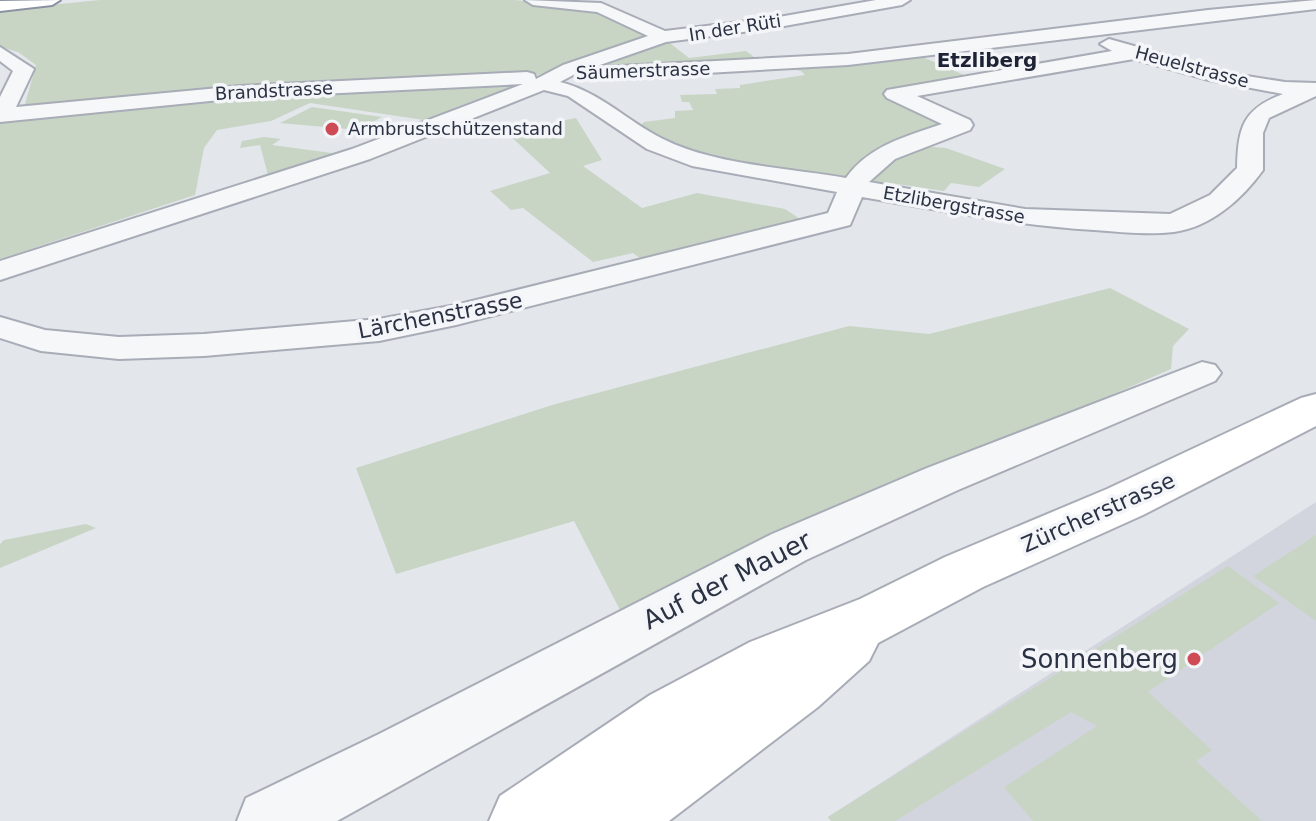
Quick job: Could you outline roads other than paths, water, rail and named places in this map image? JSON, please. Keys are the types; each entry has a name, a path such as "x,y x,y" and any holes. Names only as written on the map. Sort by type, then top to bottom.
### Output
{"main road":[{"path":"1,2 52,0"},
{"name":"Zürcherstrasse","path":"525,821 673,716 771,661 880,616 964,572 1138,496 1316,408"},
{"name":"Zürcherstrasse","path":"611,821 796,687 880,616"}],"street":[{"path":"533,0 574,1 601,8 663,37"},
{"name":"In der Rüti","path":"551,79 663,37 773,23 902,0"},
{"name":"Säumerstrasse","path":"0,271 346,159 551,79 884,56 1231,11 1316,4"},
{"name":"Heuelstrasse","path":"1071,31 1211,75 1315,90"},
{"path":"0,53 24,69 1,114"},
{"name":"Lärchenstrasse","path":"0,327 41,340 119,348 204,345 379,330 456,315 840,219 853,188 865,170 882,156 962,125 894,94 1134,53"},
{"name":"Brandstrasse","path":"1,114 240,92 551,79"},
{"name":"Etzlibergstrasse","path":"551,79 655,144 681,156 738,170 1057,221 1174,223 1207,210 1220,201 1250,170 1249,138 1258,116 1281,102 1315,90"},
{"name":"Auf der Mauer","path":"269,821 338,789 584,653 788,547 961,469 1202,373"}],"place":[{"name":"Armbrustschützenstand","path":"332,129"},
{"name":"Sonnenberg","path":"1194,659"}],"district":[{"name":"Etzliberg","path":"987,60"}]}
